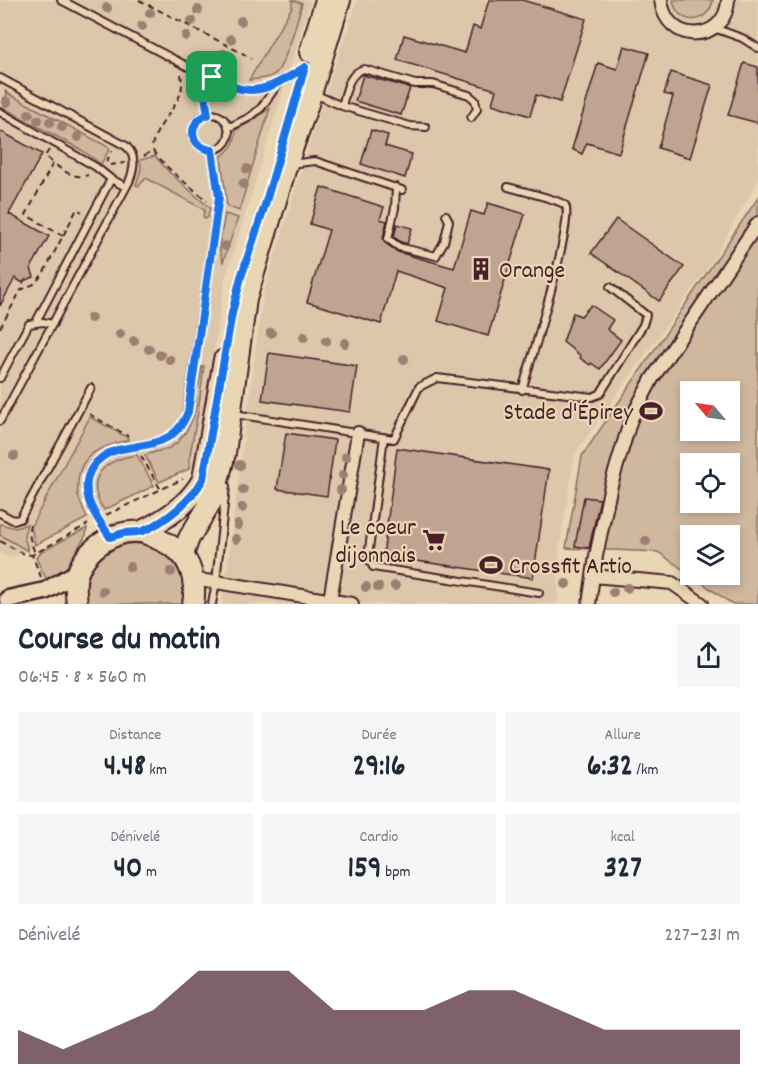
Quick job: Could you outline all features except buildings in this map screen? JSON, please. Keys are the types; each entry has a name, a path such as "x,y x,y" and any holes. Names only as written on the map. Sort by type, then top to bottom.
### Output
{"main road":[{"path":"77,604 75,590 78,572 93,549 110,537 140,532 156,524 183,505 197,490 203,479 232,313 326,0"},
{"path":"183,555 189,538 214,497 225,453 246,299 340,0"},
{"path":"140,532 164,542 183,555 193,580 195,596 193,604"},
{"path":"10,599 45,591 78,572"}],"street":[{"path":"661,0 667,20 676,28 689,33 700,33 713,28 722,20 728,7 728,0"},
{"path":"589,604 610,485 631,419 652,379 758,223"},
{"path":"330,600 358,433"},
{"path":"593,576 672,583 702,604"},
{"path":"193,580 352,604"}],"lane":[{"path":"61,0 198,72 235,88 254,90 278,83 305,67"},
{"path":"713,28 742,38 758,48"},
{"path":"342,106 350,80 356,71 364,69 415,84 433,84 469,95 474,100 477,109 471,118"},
{"path":"198,72 202,77 208,115"},
{"path":"0,78 116,140 133,154 132,174 126,187 0,421"},
{"path":"228,128 250,117 261,108 278,83"},
{"path":"314,86 320,96 342,106 410,126 426,127"},
{"path":"0,112 126,187"},
{"path":"208,115 221,118 228,128 227,140 212,150 200,147 194,137 193,131 198,120 208,115"},
{"path":"110,537 88,499 87,486 92,466 98,459 116,451 152,443 175,433 188,412 219,197 212,150"},
{"path":"287,164 315,161 399,188 388,239 399,247 436,256 444,242 450,221 446,215"},
{"path":"36,322 111,179"},
{"path":"508,187 555,201 565,205 567,210 564,238 545,314 522,390"},
{"path":"230,414 394,439 419,387 437,378 592,397 600,394 643,326 646,315 610,286"},
{"path":"0,378 29,324 43,322 52,324"},
{"path":"0,513 13,520 20,519 91,388"},
{"path":"384,437 368,557 373,567 539,593"},
{"path":"212,604 226,487 225,453"}],"path":[{"path":"139,0 250,59"},
{"path":"184,64 181,70 181,93 155,137 152,144 153,150 171,172 208,202 218,206"},
{"path":"0,112 9,83"},
{"path":"63,236 26,215 54,163 71,175 81,177 101,171 116,140"},
{"path":"0,328 21,290 34,284 43,274 77,209"},
{"path":"88,414 132,439"},
{"path":"141,455 161,490"},
{"path":"0,541 24,554 34,554 29,527 32,519"}],"shaded area":[{"path":"0,0 311,0 225,280 196,466 10,558 0,553"},
{"path":"292,0 302,3 280,68 270,76 249,80 292,7"},
{"path":"357,0 758,0 758,181 711,263 575,453 559,550 558,604 222,604 263,295 318,116"},
{"path":"673,0 713,0 705,15 693,20 680,15"},
{"path":"7,93 110,148 101,164 83,151 4,108"},
{"path":"270,108 239,211 227,206 221,157 232,145 236,130"},
{"path":"155,156 169,172 210,208 208,217 205,219 203,216 205,210 146,178 139,186 136,185 141,169 140,160"},
{"name":"Stade d'Épirey","path":"758,198 758,604 732,604 705,585 740,585 740,525 680,525 680,567 658,552 566,548 582,456"},
{"path":"225,214 238,218 223,262 219,247"},
{"path":"202,366 204,366 189,469 159,482 145,455 169,448 177,443 187,430 196,407 195,391"},
{"path":"90,417 128,440 102,448 88,457 83,464 78,482 78,496 87,518 35,545 31,526"},
{"path":"137,455 154,486 104,510 96,489 100,472 115,461"},
{"path":"0,524 16,528 27,524 24,536 28,551 0,535"},
{"path":"87,528 86,535 60,578 48,583 36,558 42,551"},
{"path":"125,544 147,545 169,558 179,572 182,581 183,604 87,604 87,583 94,566 106,554"}],"place":[{"name":"Orange","path":"481,269"},
{"name":"Stade d'Épirey","path":"651,411"},
{"name":"Le coeur dijonnais","path":"434,540"},
{"name":"Crossfit Artio","path":"491,565"}],"route":[{"path":"305,67 232,313 203,479 197,490 183,505 156,524 140,532 110,537 88,499 87,486 92,466 98,459 116,451 152,443 175,433 188,412 219,197 212,150 200,147 193,131 198,120 208,115 202,77 198,72 212,77 235,88 254,90 278,83 305,67"}]}
